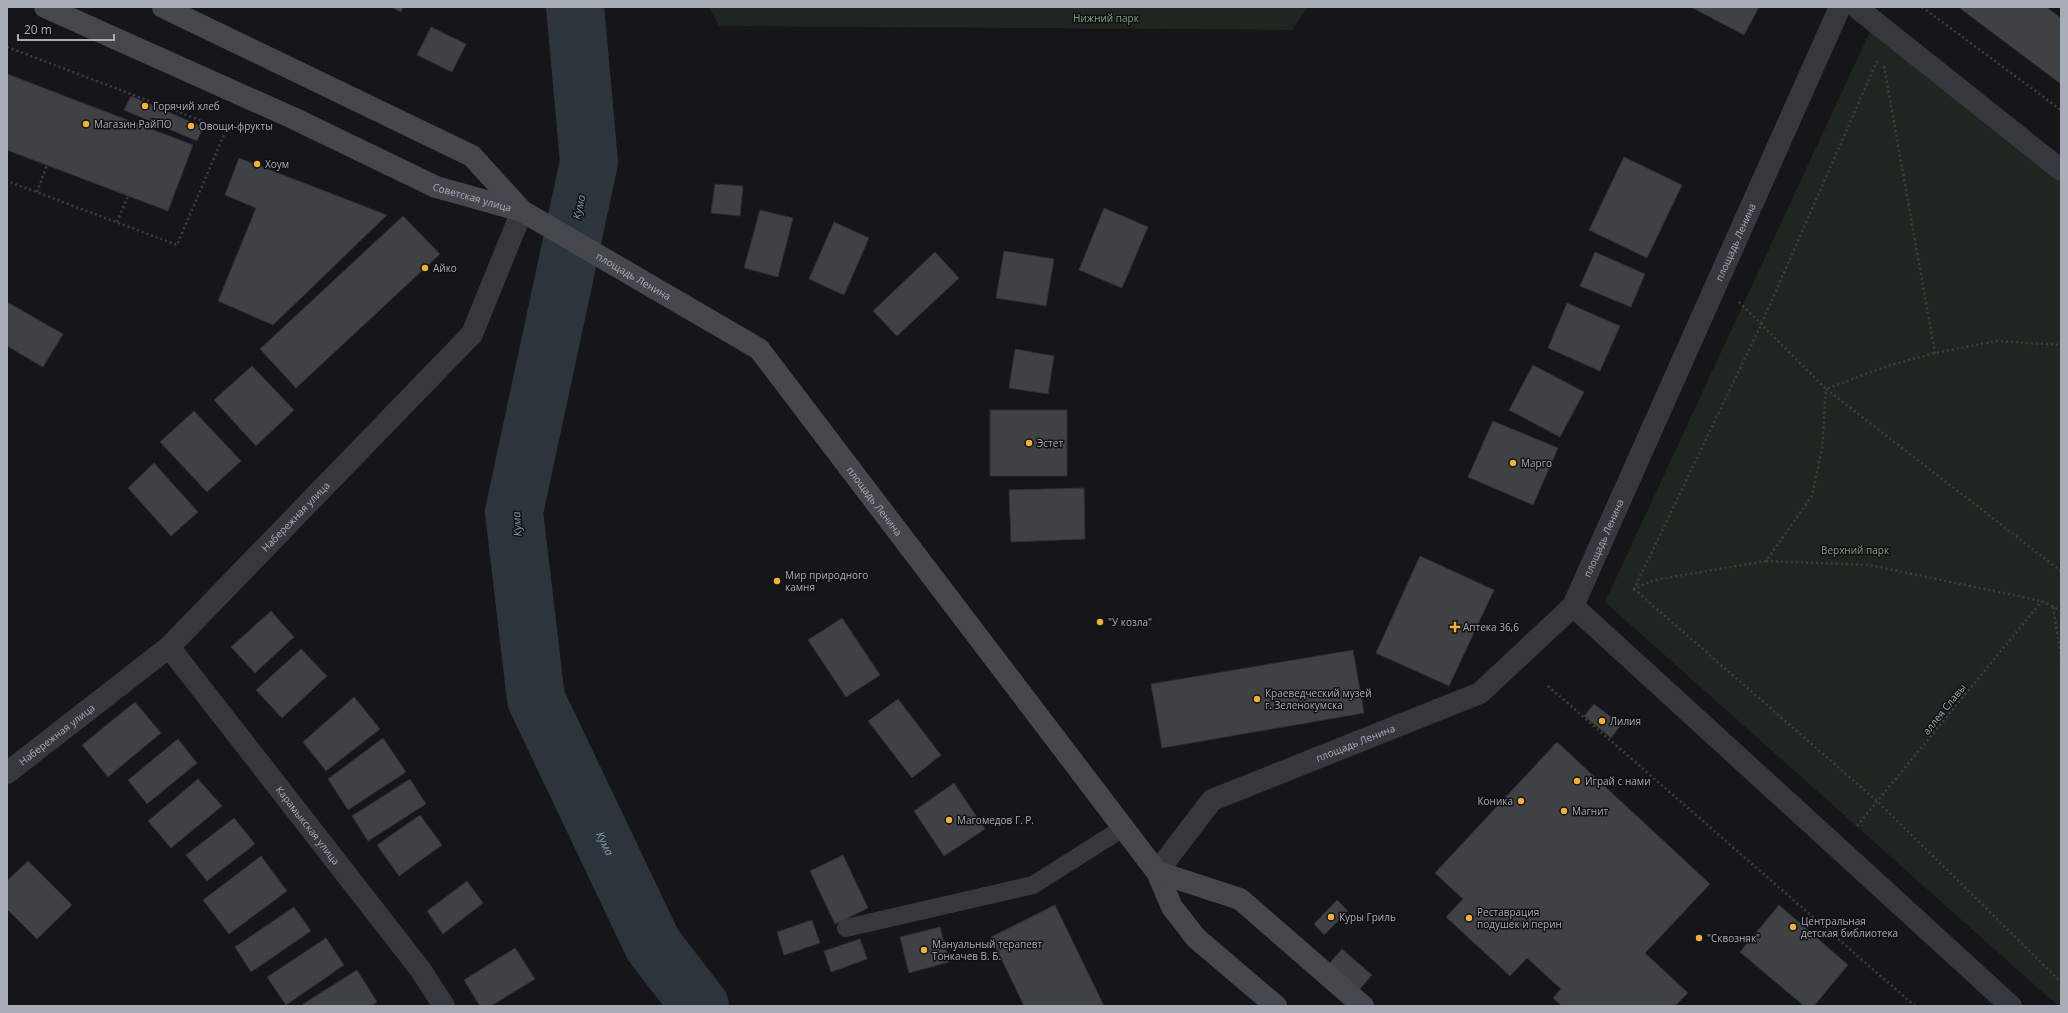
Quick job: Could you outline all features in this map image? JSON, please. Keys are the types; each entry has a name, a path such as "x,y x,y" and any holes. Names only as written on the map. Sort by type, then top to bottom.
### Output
{"street":[{"name":"Советская улица","path":"45,7 293,118 436,187 522,211"},
{"name":"Советская улица","path":"163,7 189,12 472,156 522,211"},
{"name":"площадь Ленина","path":"1157,872 1212,800 1480,693 1573,606 1840,7"},
{"path":"1864,9 2061,170"},
{"name":"площадь Ленина","path":"522,211 759,349 1157,872 1172,906 1196,938 1276,1006"},
{"name":"Набережная улица","path":"10,768 169,647 472,334 522,211"},
{"path":"1573,606 2011,1006"},
{"name":"Карамыкская улица","path":"169,647 420,969 444,1006"},
{"path":"1157,872 1240,899 1363,1006"}],"lane":[{"path":"846,928 1033,885 1123,828"}],"path":[{"path":"1922,7 2061,110"},
{"path":"7,47 226,130 177,245 7,181"},
{"path":"1634,589 1761,325 1878,58"},
{"path":"1883,58 1935,353"},
{"path":"37,192 47,165"},
{"path":"117,222 128,196"},
{"path":"1718,282 1826,389 2061,571"},
{"path":"1826,389 1887,366 1935,353 1997,341 2061,345"},
{"path":"1766,561 1812,496 1822,449 1826,389"},
{"path":"1634,589 1654,580 1766,561 1869,565 2042,601 2061,611"},
{"path":"1634,589 1878,802 2061,982"},
{"name":"аллея Славы","path":"1857,826 2042,601"},
{"path":"2053,607 2061,657"},
{"path":"1548,686 1915,1006"}],"green space":[{"name":"Нижний парк","path":"709,7 1308,7 1292,30 719,26"},
{"name":"Верхний парк","path":"1872,27 2061,178 2061,1006 2058,1006 1605,602"}],"building":[{"path":"391,7 403,7 401,12"},
{"path":"1691,7 1759,7 1744,35"},
{"path":"1962,7 2046,7 2061,18 2061,84 1961,9"},
{"path":"431,27 466,44 452,72 417,55"},
{"path":"7,74 193,145 168,211 7,150"},
{"path":"131,96 203,127 197,141 124,110"},
{"path":"1624,157 1682,185 1647,258 1589,230"},
{"path":"239,158 387,215 273,325 218,301 256,208 225,195"},
{"path":"715,184 743,186 740,216 711,213"},
{"path":"1104,208 1148,227 1122,288 1079,270"},
{"path":"760,210 793,218 778,277 744,268"},
{"path":"403,216 440,254 296,388 260,349"},
{"path":"834,222 869,238 844,295 809,279"},
{"path":"1004,251 1054,259 1046,306 996,298"},
{"path":"935,252 959,278 897,336 873,311"},
{"path":"1595,252 1645,274 1631,307 1580,286"},
{"path":"7,302 63,334 43,367 7,346"},
{"path":"1567,303 1620,326 1600,371 1548,348"},
{"path":"1015,349 1054,356 1048,394 1009,388"},
{"path":"1533,365 1584,392 1560,437 1509,410"},
{"path":"252,366 294,410 256,446 214,400"},
{"name":"Эстет","path":"990,410 1067,410 1067,476 990,476"},
{"path":"194,411 241,461 207,492 160,442"},
{"name":"Марго","path":"1493,421 1558,448 1533,505 1468,477"},
{"path":"154,463 198,512 171,536 128,488"},
{"path":"1084,488 1085,539 1011,542 1009,490"},
{"path":"1420,556 1494,590 1449,686 1376,653"},
{"path":"271,611 294,637 255,673 231,647"},
{"path":"842,618 880,675 846,697 808,640"},
{"path":"301,649 327,676 282,718 256,690"},
{"name":"Краеведческий музей г. Зеленокумска","path":"1353,650 1364,713 1162,748 1151,684"},
{"path":"354,697 380,729 326,771 303,742"},
{"path":"898,699 941,755 912,778 868,721"},
{"path":"135,702 161,733 108,777 82,745"},
{"name":"Лилия","path":"1594,704 1621,725 1611,738 1584,716"},
{"path":"383,738 406,772 348,810 328,779"},
{"path":"178,739 197,763 147,804 128,780"},
{"path":"1557,742 1710,884 1645,953 1688,993 1675,1006 1562,1006 1553,998 1561,989 1527,958 1510,976 1446,917 1463,899 1435,873"},
{"path":"198,779 222,806 171,848 148,821"},
{"path":"410,779 426,804 368,841 352,816"},
{"name":"Магомедов Г. Р.","path":"954,783 985,829 944,856 914,811"},
{"path":"420,815 442,845 399,876 377,845"},
{"path":"234,818 255,844 207,881 186,855"},
{"path":"843,855 868,908 835,924 810,871"},
{"path":"261,856 287,891 229,934 203,900"},
{"path":"28,861 72,905 37,939 7,909 7,881"},
{"path":"467,881 483,903 443,934 427,911"},
{"name":"Куры Гриль","path":"1337,900 1348,911 1324,935 1314,924"},
{"path":"1055,905 1104,1006 1024,1006 991,937"},
{"path":"1779,905 1848,965 1814,1006 1804,1006 1740,952"},
{"path":"294,907 311,931 251,972 235,947"},
{"path":"812,920 820,943 784,955 777,932"},
{"name":"Мануальный терапевт Тонкачев В. Б.","path":"940,927 949,962 909,973 900,937"},
{"path":"326,938 344,965 286,1005 267,977"},
{"path":"860,939 867,959 831,972 824,951"},
{"path":"515,948 535,979 491,1006 480,1006 464,980"},
{"path":"1342,949 1372,975 1359,990 1329,964"},
{"path":"357,970 377,1002 371,1006 300,1006"}],"waterway":[{"name":"Кума","path":"575,7 589,162 514,512 536,699 653,945 700,1006"}],"place":[{"name":"Горячий хлеб","path":"145,106"},
{"name":"Магазин РайПО","path":"86,124"},
{"name":"Овощи-фрукты","path":"191,126"},
{"name":"Хоум","path":"257,164"},
{"name":"Айко","path":"425,268"},
{"name":"Эстет","path":"1029,443"},
{"name":"Марго","path":"1513,463"},
{"name":"Мир природного камня","path":"777,581"},
{"name":"\"У козла\"","path":"1100,622"},
{"name":"Аптека 36,6","path":"1455,627"},
{"name":"Краеведческий музей г. Зеленокумска","path":"1257,699"},
{"name":"Лилия","path":"1602,721"},
{"name":"Играй с нами","path":"1577,781"},
{"name":"Коника","path":"1521,801"},
{"name":"Магнит","path":"1564,811"},
{"name":"Магомедов Г. Р.","path":"949,820"},
{"name":"Куры Гриль","path":"1331,917"},
{"name":"Реставрация подушек и перин","path":"1469,918"},
{"name":"Центральная детская библиотека","path":"1793,927"},
{"name":"\"Сквозняк\"","path":"1699,938"},
{"name":"Мануальный терапевт Тонкачев В. Б.","path":"924,950"}]}
